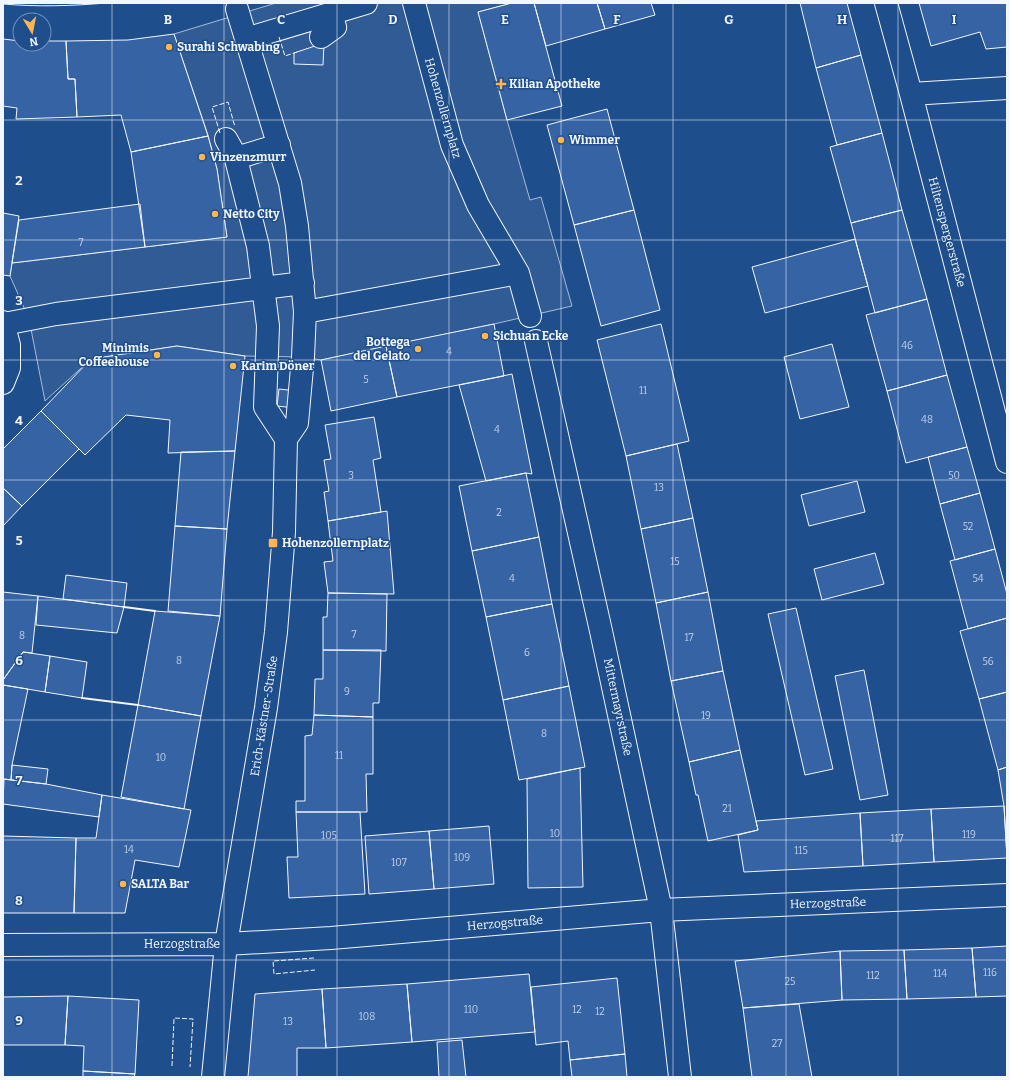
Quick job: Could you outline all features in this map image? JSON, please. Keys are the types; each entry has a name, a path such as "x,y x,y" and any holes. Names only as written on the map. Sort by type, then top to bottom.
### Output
{"street":[{"path":"246,39 326,27 366,3"},
{"name":"Hohenzollernplatz","path":"414,3 452,145 478,205 518,273 530,316"},
{"name":"Hiltenspergerstraße","path":"886,3 912,94 1007,462"},
{"path":"237,9 280,145 290,183 303,283 305,312 303,357 297,423 286,439 265,407 268,326 264,287 258,246 233,147 280,145"},
{"path":"912,94 1007,88"},
{"path":"305,312 518,273"},
{"path":"3,383 8,368 9,345 4,323 56,314 303,283"},
{"name":"Mittermayrstraße","path":"536,341 601,631 661,910 680,1077"},
{"path":"287,398 288,379 301,380"},
{"name":"Erich-Kästner-Straße","path":"213,1077 226,944 266,708 277,626 284,532 286,439"},
{"name":"Herzogstraße","path":"3,945 226,944 332,938 661,910 1007,896"}],"shaded area":[{"path":"276,3 512,3 478,12 530,200 541,197 572,306 321,360 303,357 245,356 177,346 91,359 45,401 29,319 10,276 12,263 227,237 217,169 208,135 174,34"}],"building":[{"path":"512,3 534,3 562,106 507,120 478,12"},
{"path":"534,3 597,3 605,29 546,46"},
{"path":"597,3 651,3 655,15 605,29"},
{"path":"800,3 847,3 861,55 816,68"},
{"path":"919,3 1007,3 1007,47 986,49 980,32 931,46"},
{"path":"174,34 208,136 131,152 121,115 77,117 75,79 68,79 66,41 128,40"},
{"path":"3,39 12,40 12,52 52,52 52,41 66,41 68,79 75,79 77,117 16,119 17,108 3,106"},
{"path":"324,43 323,65 294,64 294,53"},
{"path":"861,55 882,133 837,145 816,68"},
{"path":"607,109 634,210 574,225 547,125"},
{"path":"882,133 902,210 851,223 830,147"},
{"path":"208,136 217,169 227,237 145,247 131,152"},
{"path":"140,204 145,247 12,263 19,220"},
{"path":"634,210 660,310 601,326 574,225"},
{"path":"902,210 927,299 875,313 851,223"},
{"path":"3,213 19,216 10,276 3,275"},
{"path":"855,239 868,286 765,313 752,267"},
{"path":"927,299 947,375 887,391 866,315"},
{"path":"494,324 504,376 397,397 386,346"},
{"path":"661,324 689,441 626,456 597,340"},
{"path":"832,344 849,407 800,419 784,357"},
{"path":"177,346 245,356 235,451 168,453 170,420 126,415 85,455 41,411 91,359"},
{"path":"386,346 397,397 331,411 321,360"},
{"path":"512,374 532,474 526,473 486,481 459,385"},
{"path":"947,375 967,447 906,463 887,391"},
{"path":"279,389 297,391 295,408 277,406"},
{"path":"41,411 79,449 22,506 3,488 3,449"},
{"path":"374,417 381,458 373,460 381,512 328,521 324,492 329,491 324,460 331,459 325,425"},
{"path":"677,444 693,518 641,529 626,456"},
{"path":"967,447 980,493 940,504 928,457"},
{"path":"235,451 227,529 175,526 181,452"},
{"path":"526,473 539,537 472,551 459,486"},
{"path":"857,481 865,512 809,526 801,495"},
{"path":"3,488 22,506 3,526"},
{"path":"980,493 995,549 955,560 940,504"},
{"path":"387,511 394,594 328,593 324,562 333,561 328,521"},
{"path":"693,518 708,592 656,603 641,529"},
{"path":"175,526 227,529 220,616 168,611"},
{"path":"539,537 552,604 486,617 472,551"},
{"path":"995,549 1007,594 1007,618 968,629 950,561"},
{"path":"875,553 884,584 822,600 814,569"},
{"path":"66,575 127,583 124,607 63,599"},
{"path":"3,592 38,596 32,653 23,652 3,680"},
{"path":"708,592 723,671 671,681 656,603"},
{"path":"328,593 387,594 386,651 323,650 323,617 327,617"},
{"path":"38,596 124,607 117,633 36,625"},
{"path":"552,604 569,686 503,700 486,617"},
{"path":"796,608 833,769 805,775 768,614"},
{"path":"155,611 220,616 201,716 138,705"},
{"path":"1007,618 1007,692 979,699 960,631"},
{"path":"323,650 381,650 379,703 373,703 373,717 314,715 315,679 323,679"},
{"path":"23,652 50,656 45,692 3,685 3,680"},
{"path":"50,656 87,662 82,698 45,692"},
{"path":"864,670 888,795 860,800 835,676"},
{"path":"723,671 740,750 689,762 671,681"},
{"path":"3,685 28,689 12,765 11,780 3,779"},
{"path":"569,686 585,767 519,780 503,700"},
{"path":"1007,692 1007,767 998,770 979,699"},
{"path":"138,705 201,716 184,809 121,797"},
{"path":"314,715 373,717 373,774 366,774 367,812 296,812 296,801 305,801 305,736 312,735"},
{"path":"740,750 758,830 708,841 689,762"},
{"path":"12,765 48,769 46,784 11,780"},
{"path":"1007,767 1007,858 1004,806 998,770"},
{"path":"580,768 583,887 528,888 527,779"},
{"path":"4,779 46,784 102,795 99,817 3,804"},
{"path":"102,795 191,810 179,867 135,860 125,913 74,913 76,838 96,838"},
{"path":"1004,806 1007,858 934,862 931,809"},
{"path":"931,809 934,862 863,866 860,813"},
{"path":"296,812 360,812 365,894 289,898 287,857 298,857"},
{"path":"860,813 863,866 744,872 738,835 758,830 756,821"},
{"path":"489,826 494,884 434,889 429,831"},
{"path":"429,831 434,889 369,894 365,836"},
{"path":"3,836 76,838 74,913 3,913"},
{"path":"1007,946 1007,996 976,997 972,948"},
{"path":"972,948 976,997 907,999 904,950"},
{"path":"904,950 907,999 842,1000 840,951"},
{"path":"840,951 842,1000 743,1008 735,961"},
{"path":"529,974 535,1032 412,1042 407,984"},
{"path":"617,978 625,1054 570,1060 568,1041 536,1045 531,987"},
{"path":"407,984 412,1042 326,1048 322,989"},
{"path":"322,989 326,1048 297,1048 297,1077 248,1077 255,994"},
{"path":"68,996 65,1045 3,1045 3,997"},
{"path":"68,996 139,1000 135,1074 83,1071 84,1046 65,1045"},
{"path":"799,1004 812,1077 752,1077 743,1008"},
{"path":"462,1040 466,1077 439,1077 437,1042"},
{"path":"625,1054 627,1077 572,1077 570,1060"},
{"path":"83,1071 135,1074 134,1077 83,1077"}],"tram line":[{"path":"3,4 54,6 106,3"}],"fence":[{"path":"279,37 285,56 297,52"},
{"path":"220,133 212,107 228,102 235,127"},
{"path":"314,958 273,961 274,974 315,970"},
{"path":"172,1066 174,1018 193,1019 190,1067"}],"wall":[{"path":"124,607 155,611"},
{"path":"82,698 138,705"}],"place":[{"name":"Surahi Schwabing","path":"169,47"},
{"name":"Kilian Apotheke","path":"501,84"},
{"name":"Wimmer","path":"561,140"},
{"name":"Vinzenzmurr","path":"202,157"},
{"name":"Netto City","path":"215,214"},
{"name":"Sichuan Ecke","path":"485,336"},
{"name":"Bottega del Gelato","path":"418,349"},
{"name":"Minimis Coffeehouse","path":"157,355"},
{"name":"Karim Döner","path":"233,366"},
{"name":"Hohenzollernplatz","path":"273,543"},
{"name":"SALTA Bar","path":"123,884"}]}
